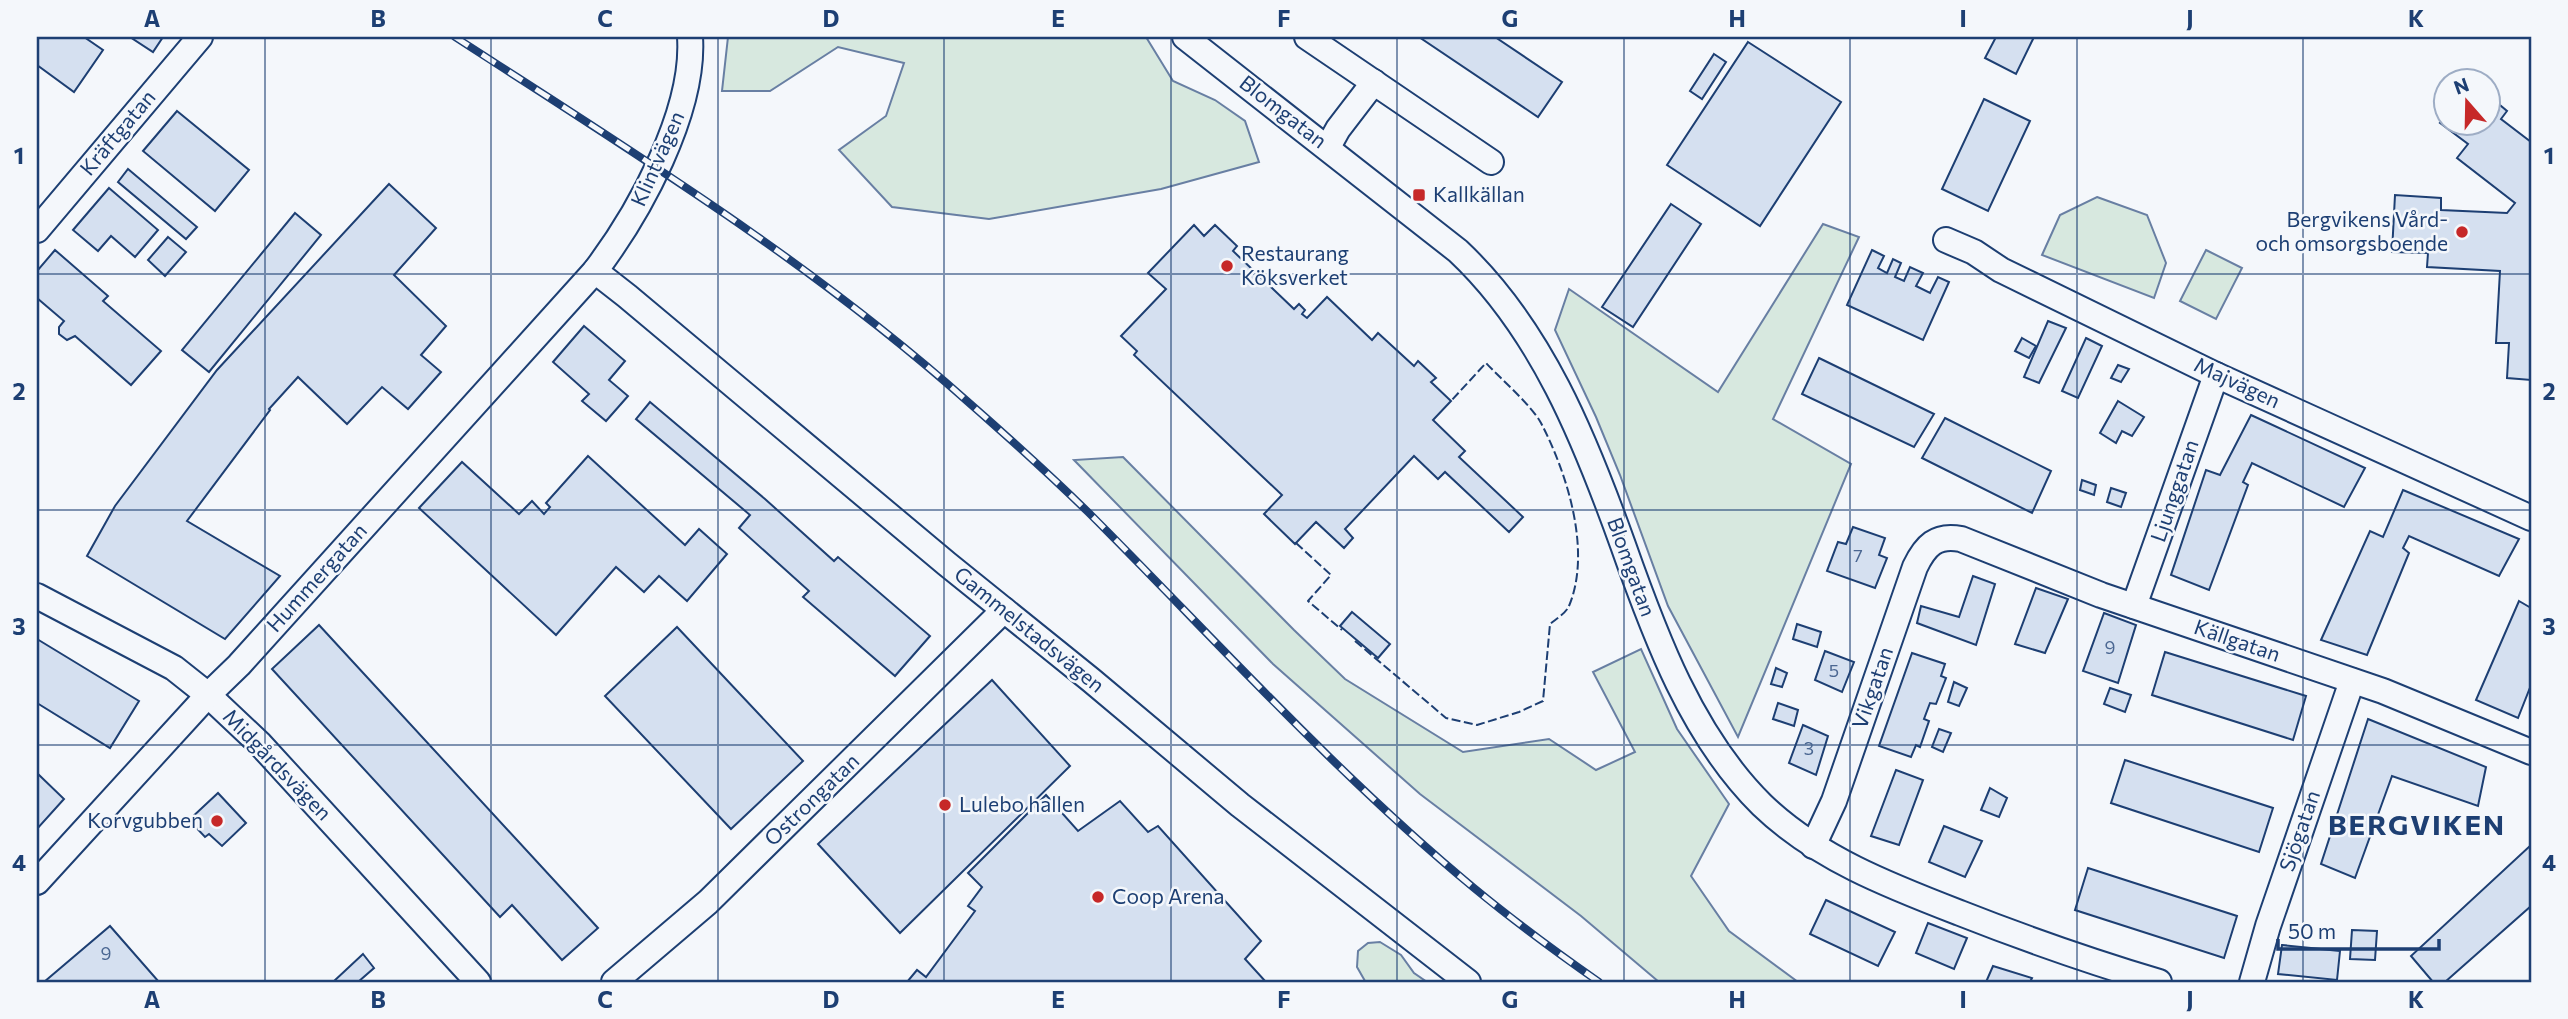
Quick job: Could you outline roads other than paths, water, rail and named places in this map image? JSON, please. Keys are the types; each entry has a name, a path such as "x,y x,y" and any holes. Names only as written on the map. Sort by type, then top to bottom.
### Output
{"street":[{"name":"Kräftgatan","path":"37,230 200,37"},
{"name":"Klintvägen","path":"595,271 636,210 670,138 684,99 690,69 690,37"},
{"name":"Blomgatan","path":"1185,37 1458,251 1483,274 1506,303 1556,385 1573,419 1601,482 1656,634 1703,727 1733,772 1762,804 1813,846 1861,872 1920,898 2035,942 2159,982"},
{"path":"1307,37 1491,162"},
{"path":"1328,147 1344,120 1374,82"},
{"name":"Majvägen","path":"1946,240 1973,252 2001,270 2216,375 2531,519"},
{"name":"Gammelstadsvägen","path":"595,271 1240,805 1468,982"},
{"name":"Hummergatan","path":"37,882 208,695 239,665 595,271"},
{"name":"Ljunggatan","path":"2134,606 2216,375"},
{"name":"Vikgatan","path":"1813,846 1834,801 1915,567 1923,551 1941,538"},
{"name":"Källgatan","path":"1941,538 1961,539 2134,606 2383,691 2531,752"},
{"name":"Midgårdsvägen","path":"37,596 174,668 208,695 260,744 478,982"},
{"name":"Ostrongatan","path":"614,982 708,902 1004,610"},
{"name":"Sjögatan","path":"2252,982 2268,926 2352,681"}],"railway":[{"path":"455,37 718,209 846,301 907,350 998,428 1073,498 1373,799 1489,900 1599,982"}],"place":[{"name":"Kallkällan","path":"1419,195"},
{"name":"Bergvikens Vård- och omsorgsboende","path":"2462,232"},
{"name":"Restaurang Köksverket","path":"1227,266"},
{"name":"Lulebo hallen","path":"945,805"},
{"name":"Korvgubben","path":"217,821"},
{"name":"Coop Arena","path":"1098,897"}],"district":[{"name":"BERGVIKEN","path":"2417,825"}]}
